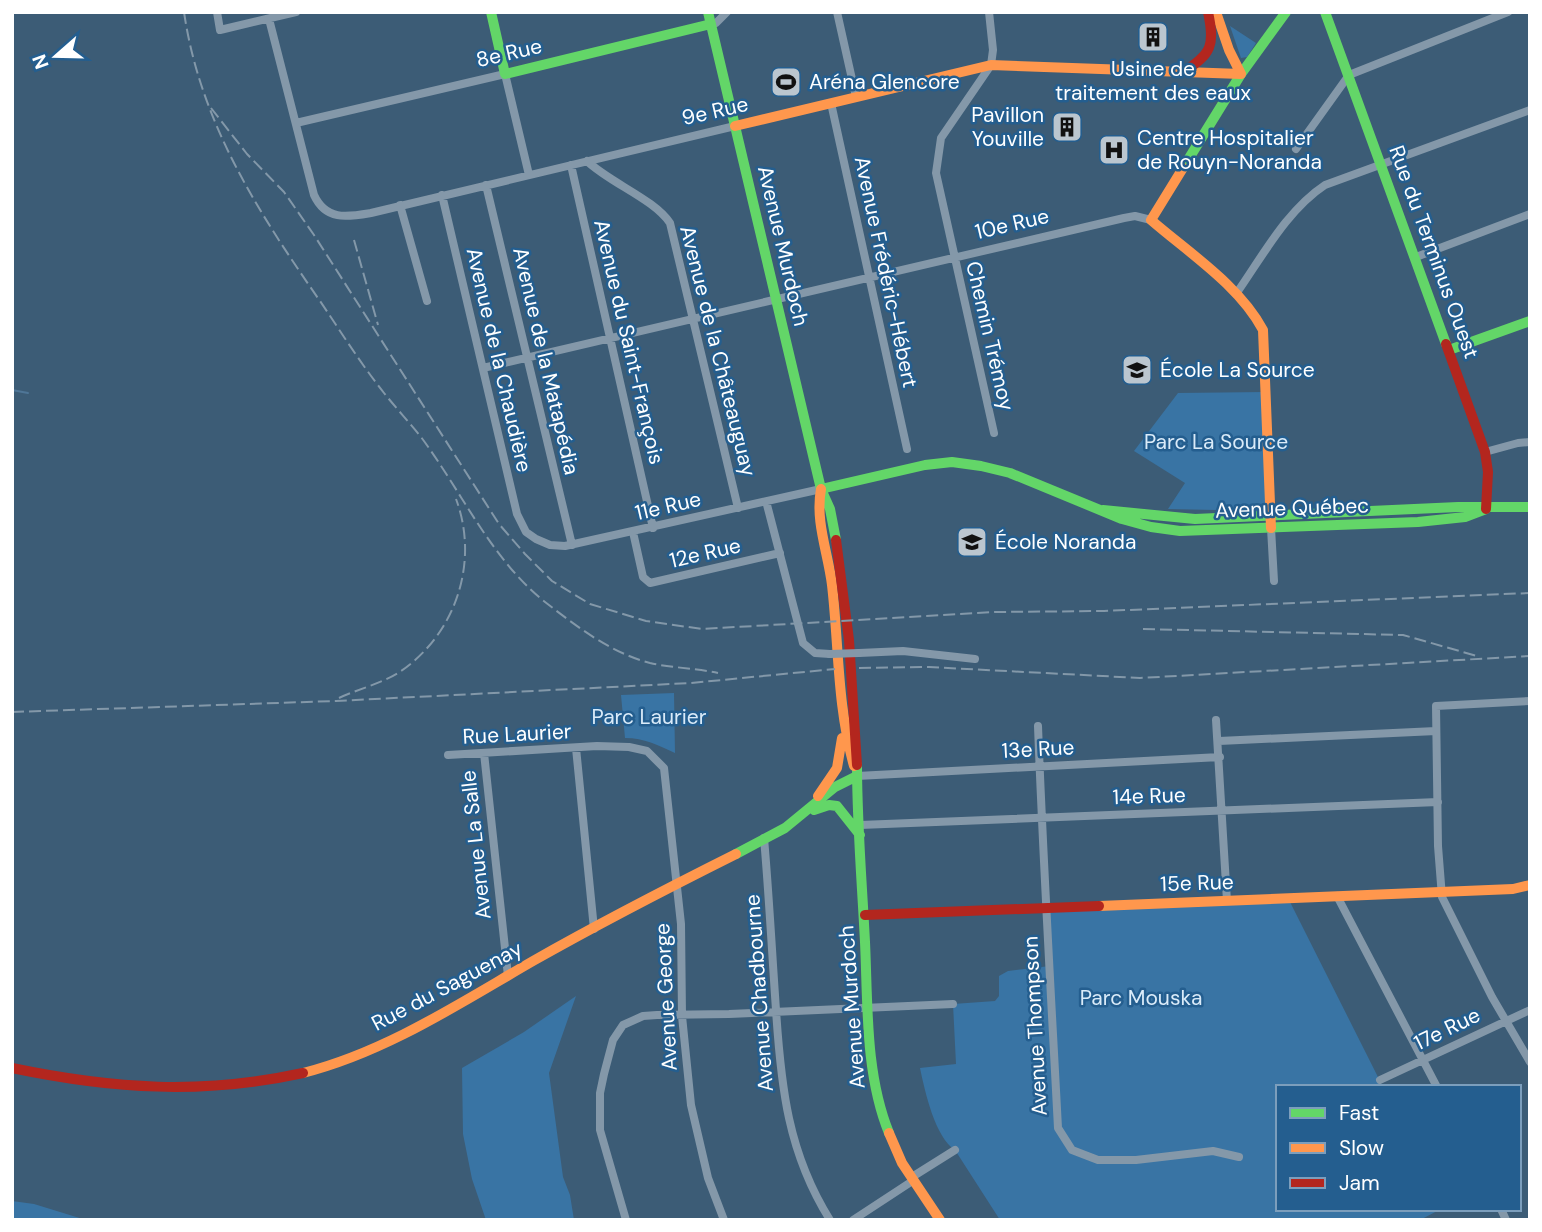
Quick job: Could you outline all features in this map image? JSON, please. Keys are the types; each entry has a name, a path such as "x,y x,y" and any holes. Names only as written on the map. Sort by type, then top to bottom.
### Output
{"street":[{"path":"217,12 220,30 296,12"},
{"path":"491,12 529,174"},
{"name":"Avenue Murdoch","path":"708,12 821,489 830,509 842,576 858,742 857,776 874,1080 881,1113 902,1163 940,1220"},
{"name":"8e Rue","path":"296,122 716,23 727,12"},
{"path":"837,12 856,97"},
{"path":"989,12 993,50 991,65"},
{"path":"1183,72 1207,55 1212,46 1213,34 1208,12"},
{"path":"1216,12 1241,74"},
{"path":"1274,581 1263,330 1254,313 1236,294 1151,220 1241,74 1286,12"},
{"name":"Rue du Terminus Ouest","path":"1325,12 1485,452 1488,472 1486,509"},
{"path":"1296,149 1349,75 1508,12"},
{"path":"269,19 296,122"},
{"name":"9e Rue","path":"296,122 314,195 327,213 333,216 350,216 991,65 1241,74"},
{"name":"Chemin Trémoy","path":"991,65 949,124 939,149 936,173 994,433"},
{"name":"Avenue Frédéric-Hébert","path":"831,103 907,449"},
{"path":"1236,294 1294,209 1309,195 1325,185 1382,163 1530,110"},
{"name":"Avenue de la Châteauguay","path":"587,161 617,184 657,208 670,223 738,508"},
{"name":"Avenue du Saint-François","path":"571,164 653,528"},
{"name":"Avenue de la Matapédia","path":"486,185 572,545"},
{"name":"Avenue de la Chaudière","path":"442,195 517,514 526,531"},
{"path":"400,205 426,301"},
{"path":"1416,257 1530,214"},
{"name":"10e Rue","path":"483,368 1124,218 1135,216 1151,220"},
{"path":"1449,350 1530,321"},
{"path":"1485,452 1530,442"},
{"name":"Avenue Québec","path":"821,489 932,463 951,462 993,469 1101,510 1121,510 1184,519 1271,522 1458,507 1530,508"},
{"name":"Avenue Murdoch","path":"821,489 818,502 832,577 843,714 847,745 857,776"},
{"name":"11e Rue","path":"526,531 550,545 572,545 821,489"},
{"path":"766,501 803,643 815,653 903,651 975,659"},
{"name":"12e Rue","path":"633,532 643,577 650,583 780,554"},
{"path":"1530,701 1436,706 1441,892 1466,948 1530,1062"},
{"path":"799,817 820,794 837,768 843,714"},
{"path":"1216,720 1227,901"},
{"name":"Avenue Thompson","path":"1038,726 1058,1128 1072,1150 1098,1160 1136,1160 1213,1151 1239,1157"},
{"path":"1219,741 1436,731"},
{"name":"Rue Laurier","path":"448,755 597,746 640,749 646,751 664,768"},
{"path":"576,748 594,929"},
{"name":"Avenue La Salle","path":"484,753 508,976"},
{"name":"13e Rue","path":"857,776 1220,757"},
{"name":"Avenue George","path":"664,768 681,924 682,1016 691,1105 708,1178 724,1220"},
{"name":"Rue du Saguenay","path":"12,1068 112,1087 203,1089 275,1079 356,1056 785,828 835,788 857,776"},
{"name":"14e Rue","path":"860,831 1041,818 1438,802"},
{"path":"799,817 817,808 837,806 860,831"},
{"name":"Avenue Chadbourne","path":"764,838 777,1045 790,1128 801,1164 817,1200 830,1220"},
{"name":"15e Rue","path":"865,915 1513,889 1530,885"},
{"path":"1337,896 1436,1085"},
{"path":"626,1220 600,1130 600,1093 609,1051 617,1031 630,1021 643,1016 953,1004"},
{"name":"17e Rue","path":"1380,1080 1530,1010"},
{"path":"853,1220 955,1150"}],"green space":[{"path":"1230,26 1256,43 1247,57 1241,58"},
{"name":"Parc La Source","path":"1266,392 1265,511 1168,509 1185,483 1134,451 1178,393"},
{"name":"Parc Laurier","path":"674,693 675,753 645,741 625,738 621,695"},
{"name":"Parc Mouska","path":"1288,898 1382,1085 1276,1085 1276,1211 1437,1211 1420,1220 1000,1220 936,1125 920,1068 956,1064 953,1004 995,1001 999,996 999,976 1008,971 1050,966 1045,907"},
{"path":"576,996 549,1073 563,1177 570,1195 574,1220 486,1220 472,1179 463,1134 462,1068 524,1032"},
{"path":"12,1201 34,1204 86,1220 12,1220"}],"waterway":[{"path":"12,390 28,393"}],"railway":[{"path":"184,12 203,91 218,128 254,199 359,359 421,437 509,566 545,602 608,646 650,663 718,673"},
{"path":"211,108 247,154 284,192 314,235 499,524 552,581 590,604 646,621 702,629 995,612 1104,611 1530,593"},
{"path":"354,240 378,325"},
{"path":"339,698 398,673 418,658 448,619 463,572 465,548 463,523 456,499"},
{"path":"1143,629 1403,635 1477,656"},
{"path":"859,668 929,667 1140,678 1530,656"},
{"path":"12,712 336,701 691,683 835,669"}],"traffic: fast":[{"path":"491,12 505,74 711,24"},
{"path":"708,12 821,489 830,509 836,540"},
{"path":"1183,168 1241,74 1286,12"},
{"path":"1325,12 1446,344"},
{"path":"1449,350 1530,321"},
{"path":"821,489 925,465 952,462 1010,473 1122,519 1180,531 1418,522 1465,517 1486,509"},
{"path":"1103,510 1195,519 1458,507 1530,507"},
{"path":"857,765 869,1039 876,1087 889,1133"},
{"path":"736,854 785,828 835,787 857,776"},
{"path":"814,810 829,805 837,806 860,835"}],"traffic: slow":[{"path":"1216,12 1229,50 1241,74"},
{"path":"735,126 991,65 1241,74"},
{"path":"1183,168 1151,220 1227,284 1241,298 1263,330 1271,528"},
{"path":"821,489 820,513 832,585 841,698 854,766"},
{"path":"818,796 837,768 842,738"},
{"path":"303,1073 364,1053 422,1025 583,933 736,854"},
{"path":"1099,906 1513,889 1530,885"},
{"path":"889,1133 902,1163 940,1220"}],"traffic: jam":[{"path":"1183,72 1200,60 1209,48 1211,33 1208,12"},
{"path":"1446,344 1485,452 1488,472 1486,509"},
{"path":"836,540 849,640 857,765"},
{"path":"865,915 1099,906"},
{"path":"12,1068 86,1081 158,1087 229,1084 303,1073"}],"place":[{"name":"Usine de traitement des eaux","path":"1153,37"},
{"name":"Aréna Glencore","path":"786,82"},
{"name":"Pavillon Youville","path":"1067,127"},
{"name":"Centre Hospitalier de Rouyn-Noranda","path":"1114,150"},
{"name":"École La Source","path":"1137,370"},
{"name":"École Noranda","path":"972,542"}]}
